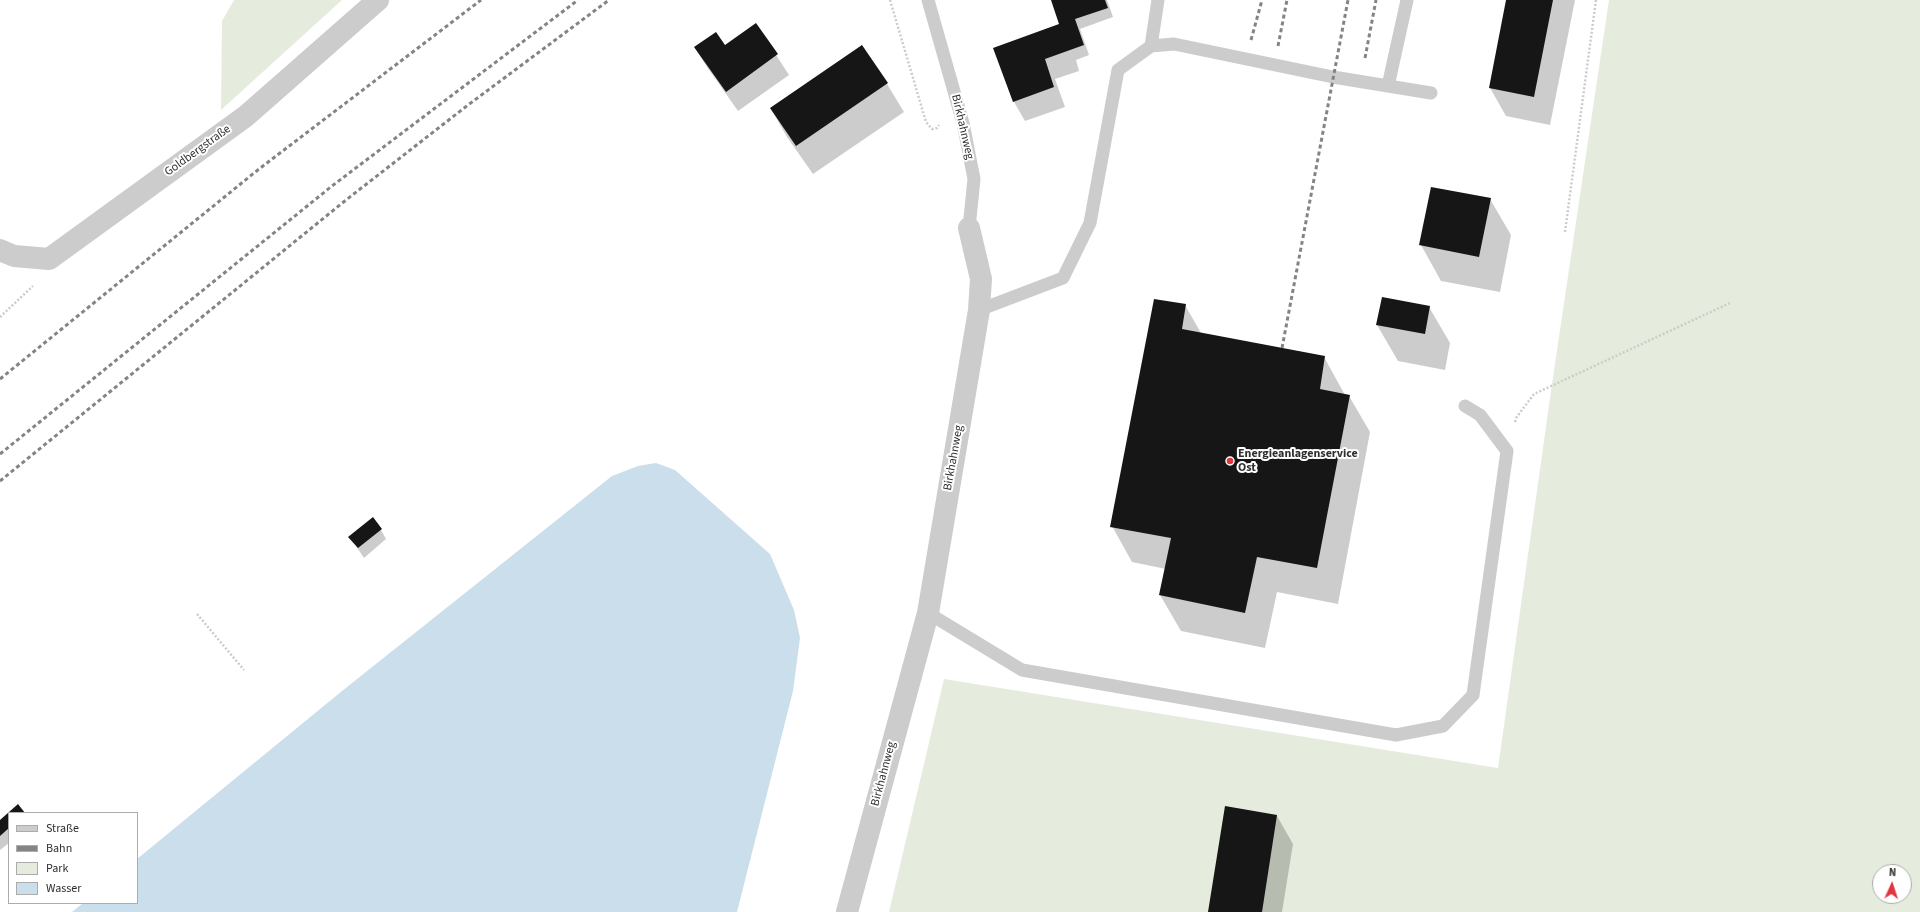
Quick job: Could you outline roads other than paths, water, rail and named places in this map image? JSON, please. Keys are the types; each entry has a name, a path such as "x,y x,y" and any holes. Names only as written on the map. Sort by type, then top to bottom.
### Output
{"street":[{"name":"Goldbergstraße","path":"0,250 14,256 48,259 246,116 378,0"},
{"name":"Birkhahnweg","path":"847,912 928,613 979,310 980,279 969,228"}],"lane":[{"name":"Birkhahnweg","path":"928,0 964,123 974,179 969,228"},
{"path":"1151,46 1158,0"},
{"path":"1388,86 1407,0"},
{"path":"979,310 1063,278 1090,223 1118,70 1151,46 1174,44 1334,76 1431,93"},
{"path":"928,613 1022,670 1396,735 1443,726 1473,695 1507,451 1480,416 1465,406"}],"water":[{"path":"656,463 675,470 770,554 794,610 800,638 793,691 737,912 72,912 82,904 138,904 138,858 342,691 612,476 638,466"}],"railway":[{"path":"0,379 259,169 481,0"},
{"path":"0,454 332,186 578,0"},
{"path":"0,481 346,200 468,105 609,0"},
{"path":"1251,40 1262,0"},
{"path":"1278,46 1287,0"},
{"path":"1282,348 1348,0"},
{"path":"1365,58 1376,0"}],"place":[{"name":"Energieanlagenservice Ost","path":"1230,461"}]}
